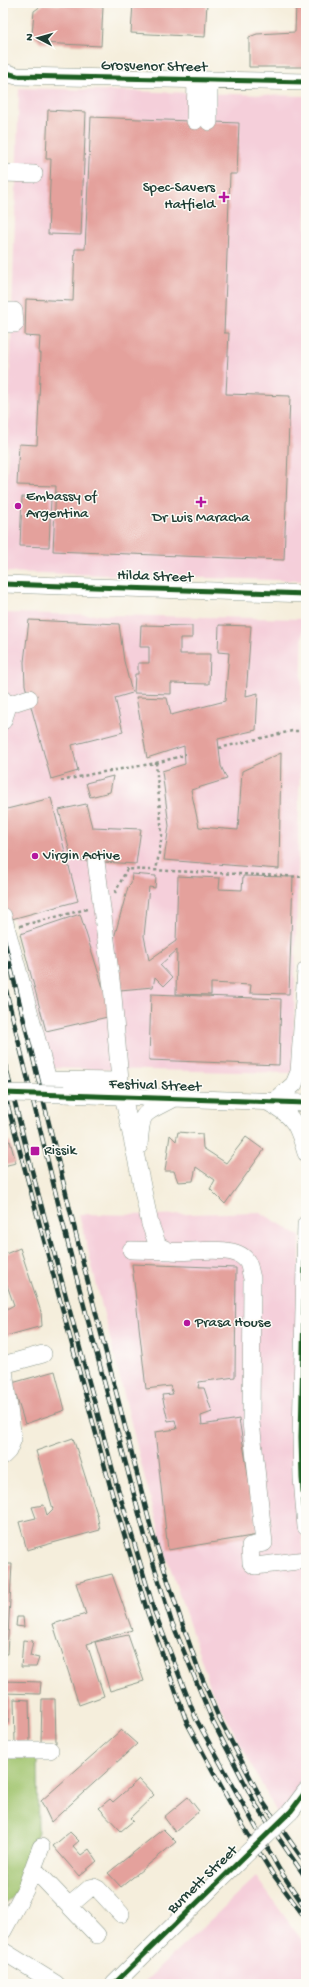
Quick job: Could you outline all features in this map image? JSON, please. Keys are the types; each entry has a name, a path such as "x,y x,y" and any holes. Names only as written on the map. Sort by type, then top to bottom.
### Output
{"street":[{"name":"Grosvenor Street","path":"8,77 306,82"},
{"path":"202,121 203,80"},
{"path":"3,173 34,174"},
{"name":"Hilda Street","path":"3,584 306,594"},
{"path":"4,708 29,698"},
{"path":"96,861 113,996 121,1089 150,1224 158,1246 169,1251"},
{"path":"5,922 48,1080 121,1089"},
{"path":"306,970 299,1072 294,1084 271,1102 293,1118 299,1129 306,1153"},
{"name":"Festival Street","path":"3,1093 64,1094 121,1089 172,1099 306,1103"},
{"path":"137,1164 143,1117 146,1113 172,1099"},
{"path":"306,1224 301,1437 302,1478 306,1527"},
{"path":"131,1250 228,1252 240,1255 246,1260 252,1278 250,1422 264,1543 250,1546 251,1564 255,1566 306,1560"},
{"path":"3,1456 8,1451 13,1440 3,1364 43,1354"},
{"path":"3,1750 50,1750"},
{"name":"Burnett Street","path":"114,1984 301,1801"},
{"path":"3,1931 34,1869 41,1847"},
{"path":"34,1869 97,1935"},
{"path":"69,1906 90,1888 94,1887 98,1889 121,1914"},
{"path":"3,1950 56,1984"}],"path":[{"path":"219,748 292,731 306,731"},
{"path":"61,781 156,763 185,755"},
{"path":"156,763 162,836 156,871"},
{"path":"5,922 101,906 110,902 127,869 306,877"}],"shaded area":[{"path":"19,88 306,96 306,581 4,572"},
{"path":"3,613 303,619 293,1073 50,1068 3,878"},
{"path":"260,1212 300,1236 297,1490 306,1573 306,1775 292,1800 278,1815 211,1689 169,1564 145,1479 79,1214 154,1215"},
{"path":"256,1877 306,1946 306,1984 142,1984"}],"green space":[{"path":"3,1758 37,1758 38,1831 20,1889 3,1905"}],"building":[{"path":"133,3 207,3 205,37 131,33"},
{"path":"296,3 306,3 306,67 249,67 249,37 257,34 295,32"},
{"path":"44,4 103,7 101,46 41,43 32,35 34,11"},
{"path":"48,110 86,112 81,235 48,234 51,159 46,159"},
{"path":"91,117 239,123 237,174 230,174 224,333 229,333 226,394 290,396 284,560 53,551 56,486 17,485 19,444 37,445 41,353 39,353 40,337 25,336 26,299 73,301 75,249 85,249"},
{"path":"22,497 51,498 49,547 20,546"},
{"path":"29,620 119,624 124,661 132,693 115,698 123,732 72,745 78,771 51,779 25,685 24,662"},
{"path":"141,625 192,626 192,638 180,638 180,654 210,654 209,684 171,683 171,694 134,693 135,674 138,674 138,663 149,663 149,647 140,647"},
{"path":"219,625 251,626 246,696 258,693 256,730 218,739 221,766 227,779 191,790 199,827 238,830 242,771 281,753 279,869 164,860 169,826 162,771 185,764 184,746 147,758 136,697 167,698 171,715 225,701 229,653 218,652"},
{"path":"113,776 110,792 90,797 86,783"},
{"name":"Virgin Active","path":"51,798 78,901 8,920 3,902 3,810"},
{"path":"86,804 92,827 141,829 136,864 72,860 59,810"},
{"path":"132,874 156,876 155,888 149,887 144,936 149,960 176,941 178,876 220,878 219,889 242,890 243,876 293,877 289,994 250,993 251,985 211,983 211,995 176,994 177,950 160,965 172,978 164,986 155,977 153,987 120,990 114,938 128,887 131,884"},
{"path":"80,914 112,1016 46,1031 20,934"},
{"path":"151,994 281,999 279,1065 149,1060"},
{"path":"178,1132 202,1134 203,1148 226,1163 246,1137 264,1150 225,1204 210,1189 215,1180 196,1167 193,1181 178,1182 174,1171 165,1171 170,1135 176,1141"},
{"path":"10,1141 16,1163 3,1166 3,1143"},
{"path":"20,1248 41,1312 42,1326 6,1336 3,1325 3,1311 14,1305 3,1274 3,1255"},
{"path":"132,1264 236,1268 235,1377 199,1382 198,1388 204,1388 212,1412 201,1416 202,1425 239,1419 258,1535 168,1550 155,1432 177,1429 175,1420 168,1421 162,1395 173,1394 170,1386 146,1389"},
{"path":"55,1371 65,1410 25,1424 12,1383"},
{"path":"73,1438 97,1514 100,1530 27,1550 19,1522 36,1518 32,1507 44,1505 47,1515 53,1509 36,1451"},
{"path":"3,1564 12,1564 7,1654 3,1654"},
{"path":"112,1574 132,1630 87,1644 104,1696 79,1705 53,1624 86,1614 76,1583"},
{"path":"17,1617 23,1617 24,1627 16,1626"},
{"path":"128,1635 144,1681 110,1691 95,1642"},
{"path":"23,1640 33,1641 30,1656 39,1658 36,1667 21,1667"},
{"path":"3,1681 41,1682 40,1694 3,1693"},
{"path":"9,1696 8,1723 3,1723 3,1697"},
{"path":"14,1699 29,1700 30,1742 15,1742"},
{"path":"42,1699 55,1699 56,1743 41,1743"},
{"path":"121,1730 137,1744 51,1822 41,1801"},
{"path":"139,1779 154,1795 130,1818 133,1821 121,1831 99,1808 110,1799 113,1802"},
{"path":"188,1797 199,1811 175,1832 164,1817"},
{"path":"163,1829 176,1842 121,1887 108,1873"},
{"path":"70,1832 79,1841 73,1846 81,1855 89,1849 97,1861 79,1876 53,1846"}],"railway":[{"path":"3,935 83,1263 152,1532 198,1668 218,1716 263,1802 306,1864"},
{"path":"3,978 73,1264 146,1540 171,1620 213,1722 256,1805 306,1878"},
{"path":"3,1056 31,1167 116,1482 155,1613 196,1719 279,1869 306,1909"},
{"path":"3,1088 113,1497 148,1614 187,1723 241,1823 272,1873 306,1919"}],"cycle path":[{"path":"3,72 17,76 306,82"},
{"path":"3,584 306,594"},
{"path":"3,1093 306,1103"},
{"path":"306,1224 301,1437 302,1478 306,1527"},
{"path":"114,1984 291,1811 306,1791"}],"place":[{"name":"Spec-Savers Hatfield","path":"224,197"},
{"name":"Dr Luis Maracha","path":"201,502"},
{"name":"Embassy of Argentina","path":"18,506"},
{"name":"Virgin Active","path":"35,856"},
{"name":"Rissik","path":"35,1151"},
{"name":"Prasa House","path":"187,1323"}]}
